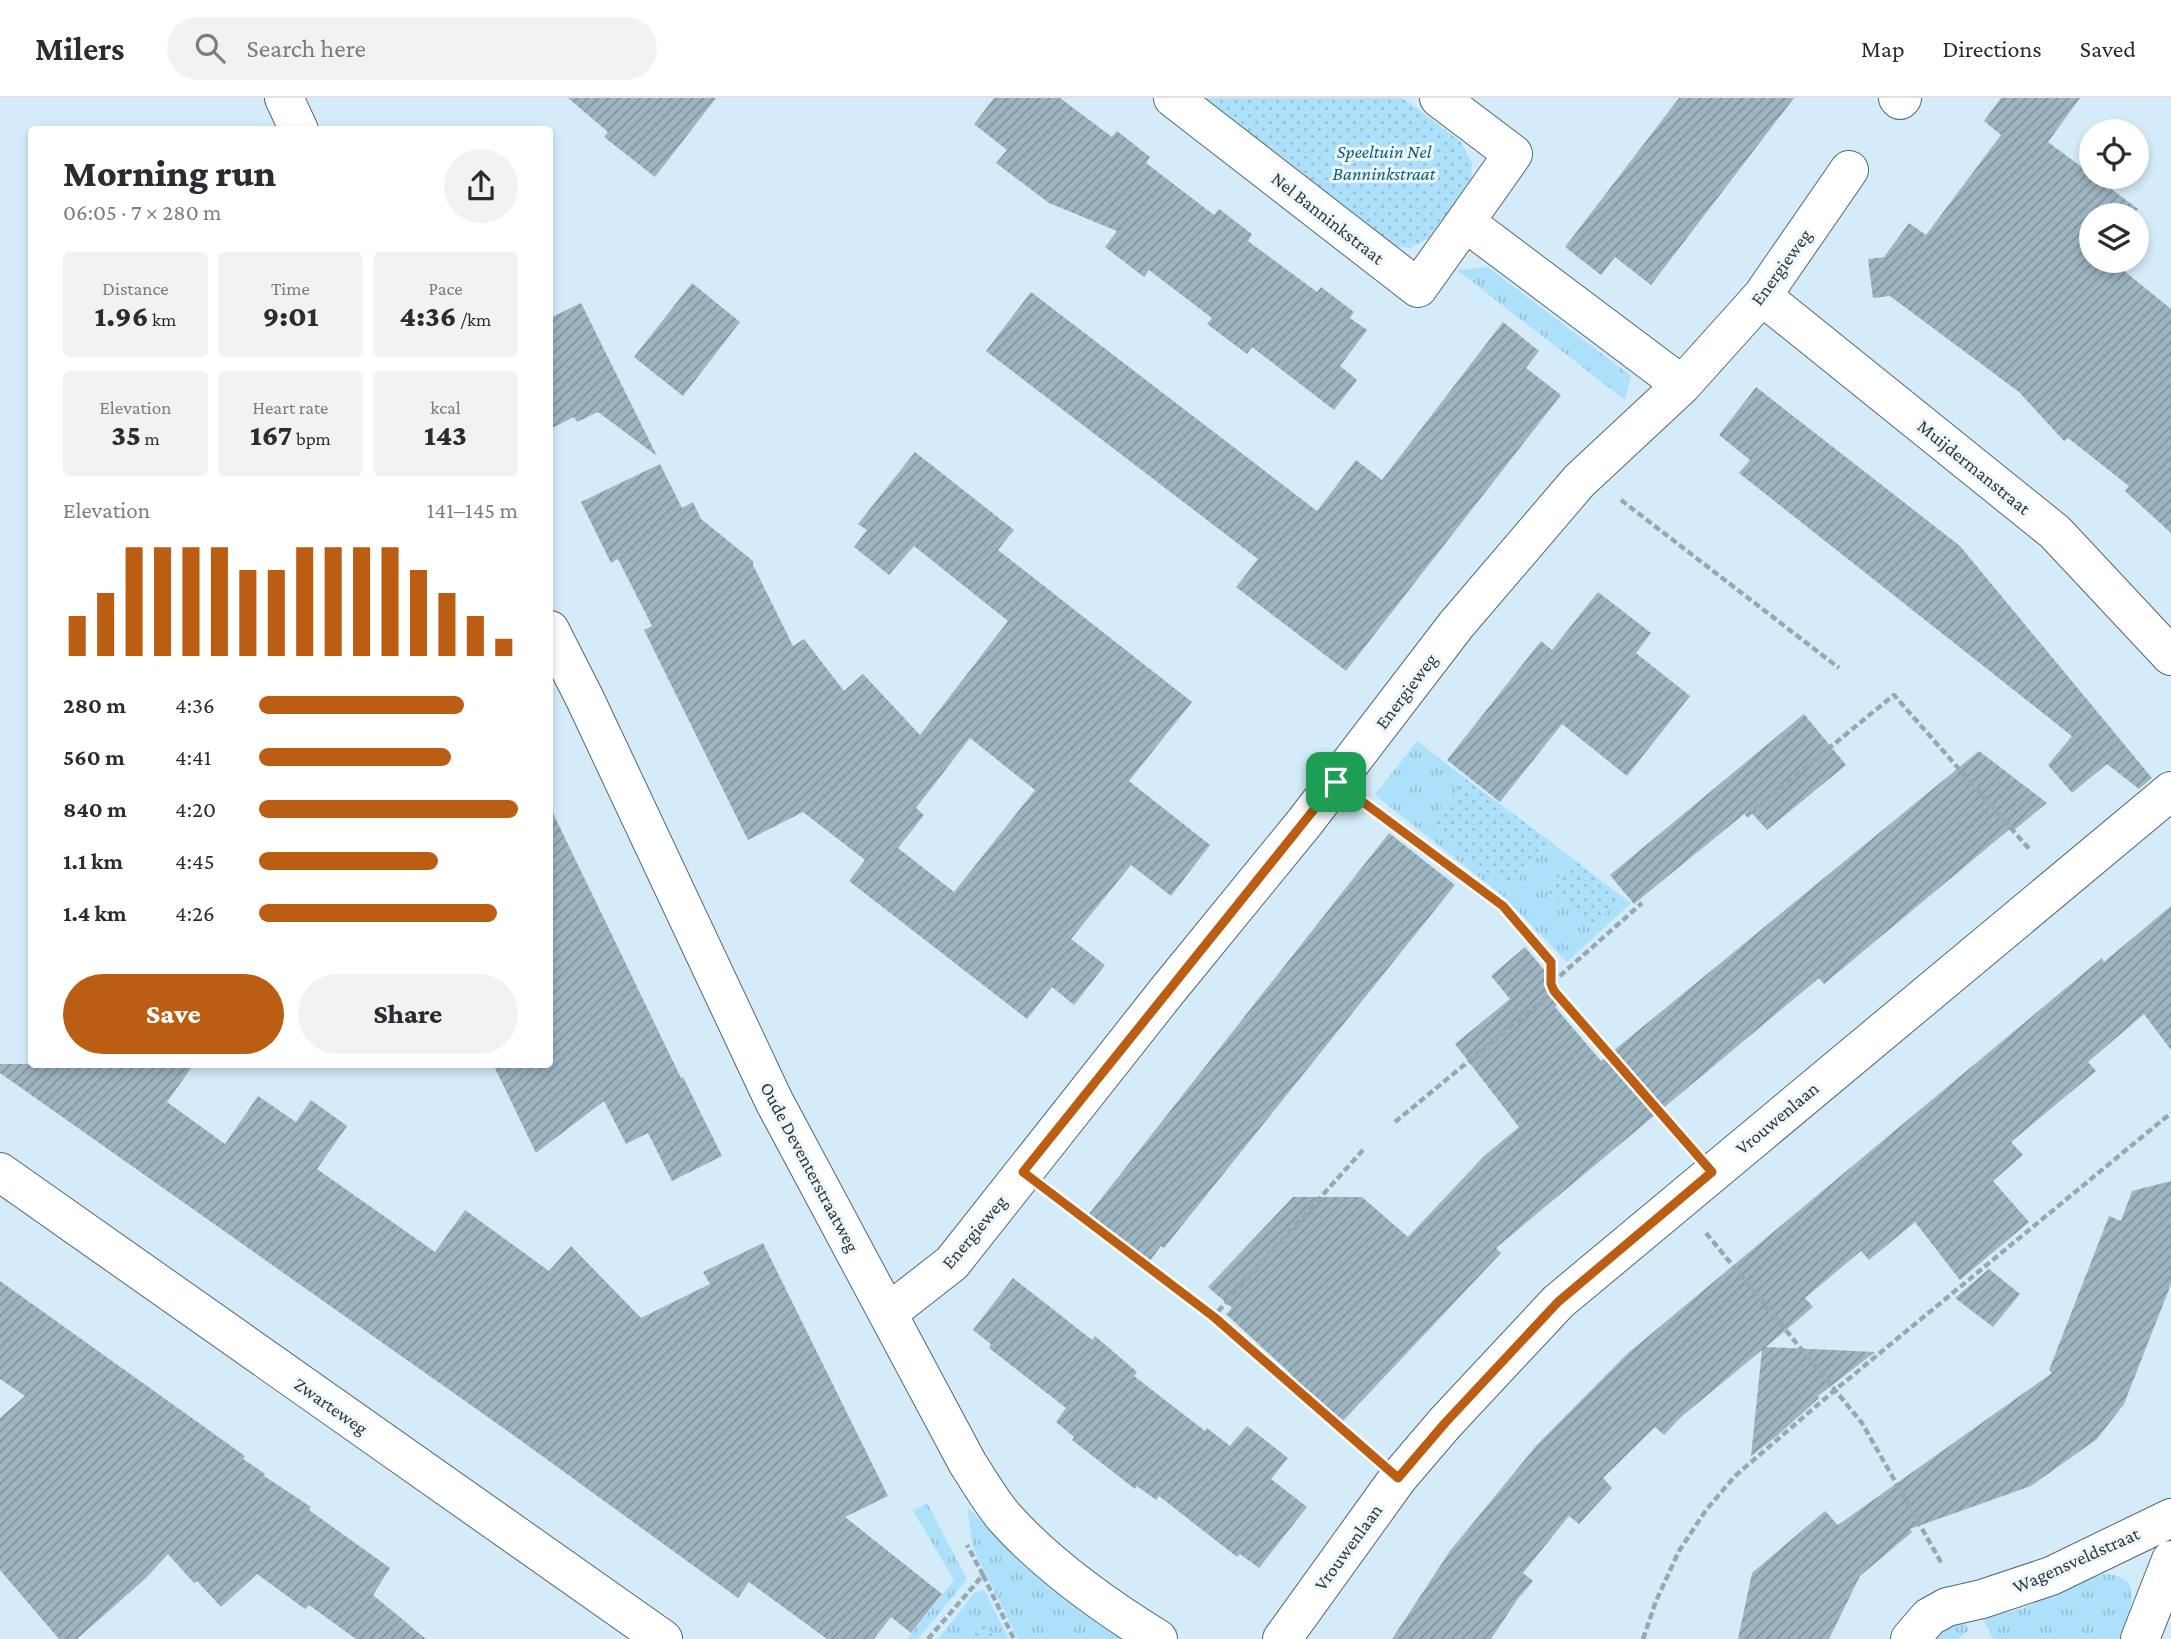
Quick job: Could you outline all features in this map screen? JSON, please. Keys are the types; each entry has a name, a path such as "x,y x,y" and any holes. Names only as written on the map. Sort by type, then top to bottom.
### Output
{"street":[{"path":"284,98 297,126"},
{"name":"Nel Banninkstraat","path":"1174,98 1418,288 1514,154 1439,98"},
{"name":"Energieweg","path":"888,1313 952,1263 1336,782 1456,625 1587,474 1682,385 1762,296 1849,170"},
{"path":"1465,222 1682,385"},
{"name":"Muijdermanstraat","path":"1762,296 2055,532 2171,656"},
{"name":"Oude Deventerstraatweg","path":"553,636 774,1101 968,1464 1004,1517 1059,1569 1118,1614 1158,1639"},
{"name":"Vrouwenlaan","path":"1282,1639 1398,1478 1445,1423 1558,1302 2171,791"},
{"name":"Zwarteweg","path":"0,1172 663,1639"},
{"name":"Wagensveldstraat","path":"1910,1639 1928,1617 1947,1607 1982,1599 2051,1576 2171,1518"},
{"path":"2140,1639 2171,1560"}],"path":[{"path":"1587,474 1839,668"},
{"path":"1746,816 1894,695 2059,883"},
{"path":"1336,782 1503,906 1551,962 1551,984 1554,991 1712,1172"},
{"path":"1551,984 1642,903"},
{"path":"1395,1122 1554,991"},
{"path":"1643,1639 1656,1601 1679,1551 1706,1510 1735,1476 1835,1390 2171,1113"},
{"path":"1214,1317 1363,1150"},
{"path":"1023,1172 1214,1317 1398,1478"},
{"path":"1678,1200 1862,1423 1964,1602"},
{"path":"962,1536 1013,1639"},
{"path":"928,1639 983,1575"}],"green space":[{"name":"Speeltuin Nel Banninkstraat","path":"1196,98 1403,98 1461,142 1472,163 1471,180 1429,238 1410,248 1400,247 1383,240"},
{"path":"1488,267 1631,376 1625,400 1457,270"},
{"path":"1417,741 1466,779 1427,824 1509,889 1550,841 1573,859 1548,892 1592,924 1624,898 1631,903 1567,962 1504,897 1375,795"},
{"path":"1466,779 1550,841 1509,889 1426,825"},
{"path":"1573,859 1624,898 1592,925 1548,892"},
{"path":"927,1503 967,1579 918,1639 907,1639 954,1580 913,1511"},
{"path":"967,1507 1023,1563 1124,1639 1018,1639 973,1548"},
{"path":"2103,1574 2126,1580 2130,1588 2130,1607 2119,1639 1993,1639 1983,1619 2021,1609"},
{"path":"984,1590 1009,1639 995,1639 983,1616 963,1639 938,1639 975,1592"},
{"path":"983,1616 995,1639 963,1639"},
{"path":"1964,1620 1969,1630 1958,1639 1932,1639 1948,1624"}],"building":[{"path":"568,98 716,98 655,177 604,137 608,132"},
{"path":"994,98 1060,98 1112,137 1117,131 1150,157 1146,163 1214,215 1219,209 1252,234 1248,241 1317,292 1321,287 1354,312 1350,318 1367,330 1340,366 1357,380 1334,410 1252,347 1247,354 1207,324 1212,318 1149,270 1144,277 1105,247 1117,231 1049,203 996,163 1007,150 974,124"},
{"path":"1679,98 1794,98 1651,285 1615,257 1601,275 1565,247"},
{"path":"2001,98 2080,98 2048,142 2079,165 2079,189 2111,189 2130,203 2079,203 2079,273 2127,273 2171,309 2171,533 2125,491 2129,486 2068,438 2064,441 2019,392 1890,296 1873,298 1868,259 1884,257 1909,223 1926,235 2001,135 1984,121"},
{"path":"692,283 740,322 683,396 634,357"},
{"path":"1031,292 1317,511 1356,460 1382,480 1503,322 1539,351 1526,368 1561,395 1346,671 1236,587 1258,559 986,351"},
{"path":"581,303 657,456 598,412 577,422 574,417 553,428 553,317"},
{"path":"1756,387 1960,546 2152,778 2139,789 2107,764 2072,793 2048,765 2072,736 1739,473 1750,460 1719,435"},
{"path":"915,452 1014,530 998,550 1192,702 1129,781 1210,845 1171,896 1131,865 1071,939 1105,965 1074,1005 1052,987 1027,1019 849,881 865,860 803,812 748,840 644,630 652,626 618,559 611,563 581,502 660,464 682,508 693,502 701,519 753,561 793,646 804,639 844,691 863,674 920,735 1008,621 914,546 889,575 854,547 867,530 858,524","holes":["970,738 1035,790 954,892 898,848 924,815 916,808"]},
{"path":"1598,592 1651,633 1636,653 1690,696 1627,776 1562,724 1500,802 1447,760 1541,641 1552,650"},
{"path":"1804,714 1846,765 1767,830 1749,810 1634,904 1610,875"},
{"path":"1979,751 2047,803 2013,831 2011,828 1824,984 1819,978 1496,1248 1501,1253 1342,1422 1327,1407 1321,1414 1286,1380 1291,1374 1226,1314 1232,1308 1208,1287 1293,1197 1362,1197 1408,1237 1484,1156 1519,1127 1455,1044 1510,999 1491,976 1525,947 1567,997 1555,1007 1601,1061"},
{"path":"553,813 681,1078 683,1077 722,1156 672,1181 648,1133 626,1144 604,1101 536,1153 495,1068 553,1068"},
{"path":"1389,833 1455,885 1164,1248 1161,1246 1149,1262 1089,1214"},
{"path":"2171,906 2171,1050 2144,1014 2088,1062 2096,1071 2011,1142 2023,1155 1993,1181 2029,1222 1960,1280 1915,1222 1869,1260 1861,1251 1805,1298 1813,1307 1766,1347 1875,1352 1818,1396 1819,1398 1778,1435 1751,1456 1762,1350 1681,1417 1664,1435 1655,1427 1603,1478 1612,1488 1579,1524 1569,1516 1523,1573 1533,1581 1491,1639 1392,1639 1450,1551 1536,1446 1627,1354 2102,958 2104,962"},
{"path":"0,1064 28,1064 28,1068 191,1068 167,1102 225,1144 258,1096 296,1122 311,1100 347,1126 317,1169 435,1252 465,1210 549,1271 571,1246 641,1318 710,1284 703,1272 763,1243 888,1496 845,1517 942,1594 911,1633 891,1617 874,1639 827,1639 749,1582 738,1598 509,1432 0,1073"},
{"path":"2171,1181 2171,1284 2124,1404 2097,1439 2031,1486 1910,1529 1912,1532 1860,1576 1829,1639 1738,1639 1752,1573 1825,1511 1838,1525 2052,1373 2049,1370 2109,1216 2121,1221 2132,1191"},
{"path":"1989,1269 2020,1294 1993,1327 1955,1298"},
{"path":"1013,1278 1092,1340 1095,1336 1137,1372 1134,1376 1205,1431 1207,1428 1230,1446 1247,1426 1288,1458 1271,1479 1307,1507 1259,1568 1240,1554 1237,1557 1159,1496 1156,1500 1137,1486 1135,1489 1072,1440 1074,1437 1056,1422 1066,1408 989,1348 991,1344 973,1330"},
{"path":"0,1281 245,1456 243,1459 265,1474 264,1476 311,1507 309,1510 390,1568 373,1595 426,1639 356,1639 309,1605 305,1609 257,1574 221,1607 197,1581 194,1583 168,1554 146,1578 77,1639 59,1639 0,1570 0,1418 25,1396 0,1379"}],"route":[{"path":"1336,782 1503,906 1551,962 1551,984 1554,991 1712,1172 1558,1302 1445,1423 1398,1478 1214,1317 1023,1172 1336,782"}]}
